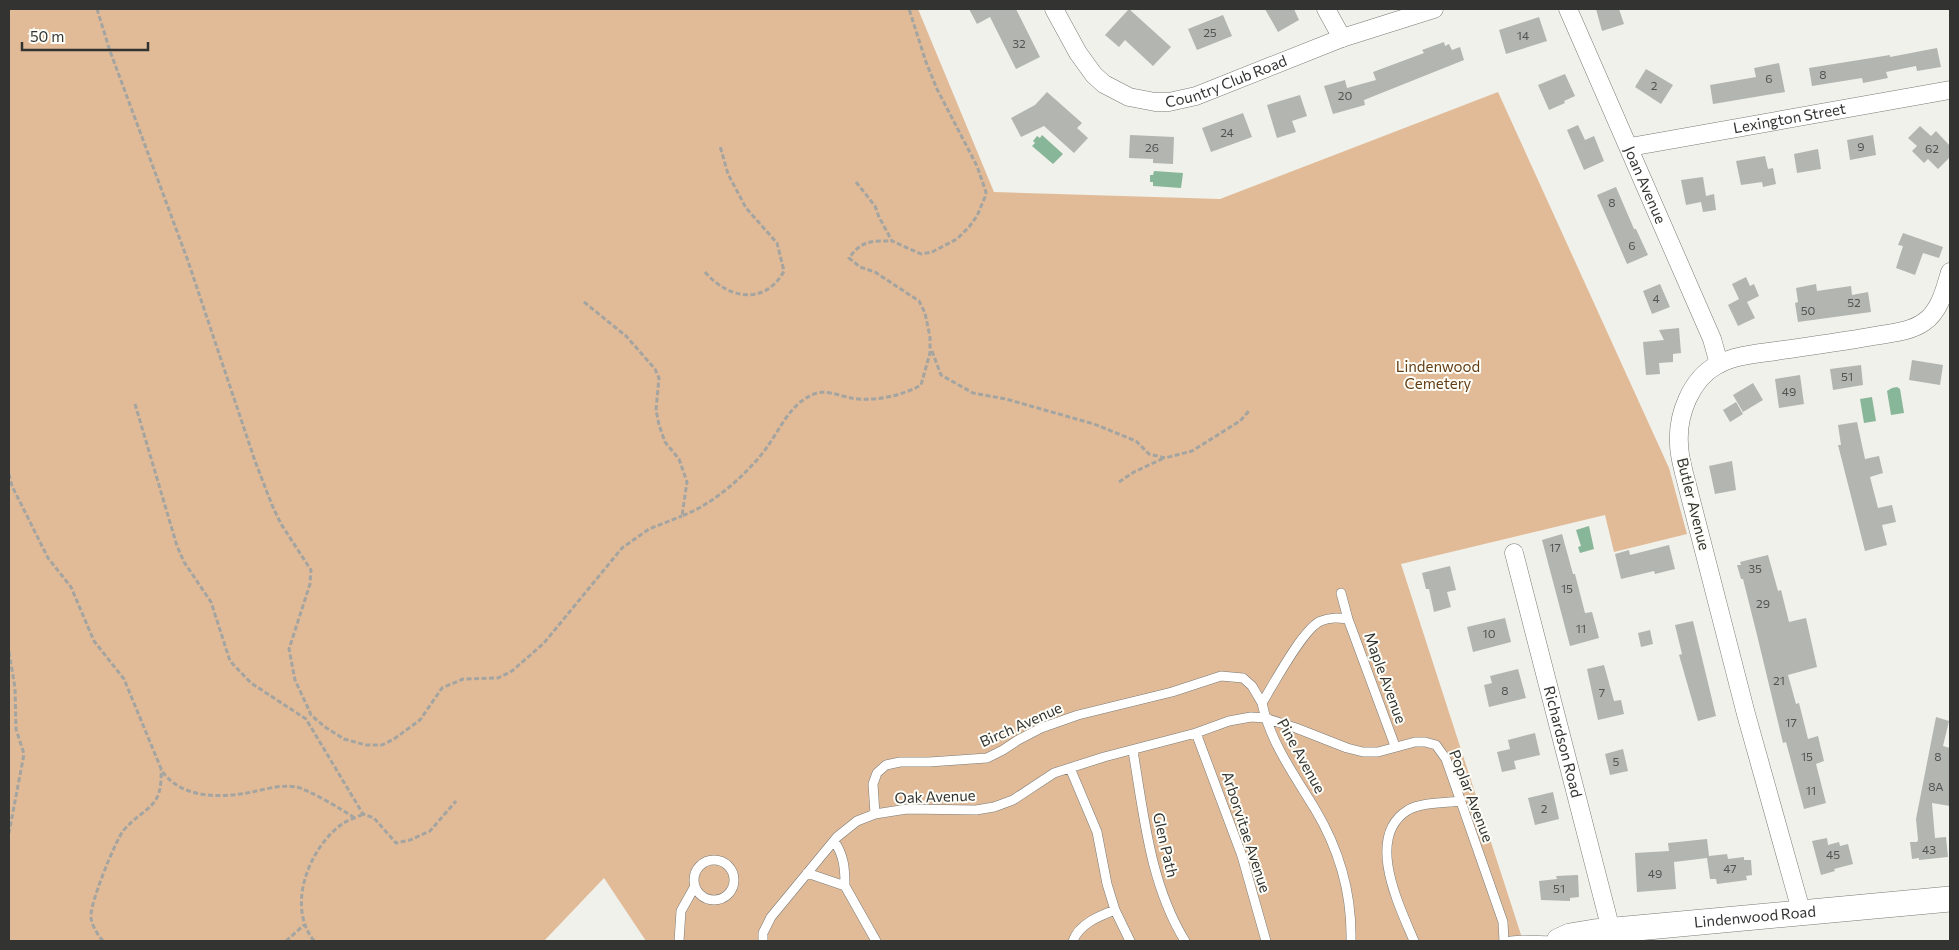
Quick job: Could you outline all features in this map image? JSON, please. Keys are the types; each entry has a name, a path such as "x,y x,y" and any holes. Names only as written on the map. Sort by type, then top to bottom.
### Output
{"street":[{"name":"Country Club Road","path":"1054,9 1078,53 1094,75 1104,84 1128,97 1155,102 1169,102 1196,96 1342,38 1434,9"},
{"path":"1326,9 1342,38"},
{"name":"Joan Avenue","path":"1568,9 1712,339 1719,364"},
{"name":"Lexington Street","path":"1630,148 1950,90"},
{"name":"Butler Avenue","path":"1802,914 1744,704 1680,452 1679,435 1686,405 1691,393 1702,377 1719,364 1741,357 1866,338 1914,327 1925,321 1934,311 1944,293 1950,272"},
{"name":"Richardson Road","path":"1514,553 1611,930"},
{"name":"Lindenwood Road","path":"1559,941 1576,934 1611,930 1950,899"}],"lane":[{"name":"Maple Avenue","path":"1341,593 1348,619 1396,746"},
{"name":"Maple Avenue","path":"1262,703 1306,634 1320,621 1336,618 1348,619"},
{"name":"Birch Avenue","path":"875,814 873,784 877,773 886,764 987,758 1041,728 1078,715 1172,692 1221,676 1242,678 1252,686 1262,703"},
{"path":"1262,703 1265,718"},
{"name":"Pine Avenue","path":"1070,768 1196,733 1230,721 1251,717 1265,718 1332,841 1346,889 1351,941"},
{"name":"Poplar Avenue","path":"1265,718 1363,752 1378,752 1415,742 1426,742 1436,745 1446,759 1503,922 1504,941"},
{"name":"Arborvitae Avenue","path":"1196,733 1242,856 1266,941"},
{"name":"Glen Path","path":"1133,751 1155,873 1174,923 1185,941"},
{"path":"1070,768 1097,832 1103,869 1115,910 1130,941"},
{"name":"Oak Avenue","path":"763,941 763,932 771,917 834,841 857,821 875,814 907,809 976,810 994,807 1013,800 1054,773 1070,768"},
{"path":"1414,941 1387,866 1387,845 1394,822 1409,810 1432,804 1461,801"},
{"path":"834,841 841,851 845,869 845,886 876,941"},
{"path":"679,941 681,911 694,886 696,870 700,864 707,860 723,862 729,866 733,873 732,889 720,899 705,898 698,893 694,886"},
{"path":"807,873 845,886"},
{"path":"1073,941 1083,926 1115,910"},
{"path":"1512,941 1554,941"}],"path":[{"path":"97,9 110,51 188,261 272,505 281,524 311,570 310,584 289,649 295,680 311,715 332,733 354,742 382,746 420,720 442,688 463,679 498,678 512,671 544,643 622,548 649,528 694,511 731,485 746,471 764,450 794,406 815,393 828,393 853,399 868,399 908,393 921,385 928,366 930,348 926,313 919,301 875,272 860,267 849,258 857,247 870,240 892,240 921,254 932,252 947,245 969,227 977,216 986,192 977,166 937,89 909,9"},
{"path":"705,272 728,292 746,295 759,293 777,283 784,271 777,242 746,208 728,174 720,146"},
{"path":"856,182 875,206 878,217 892,240"},
{"path":"584,302 626,336 655,370 659,378 656,410 659,425 664,442 679,459 687,482 682,516"},
{"path":"930,348 941,375 973,394 1006,398 1094,424 1136,441 1149,454 1165,458"},
{"path":"135,404 177,546 184,562 211,602 230,660 252,683 306,719 364,814 374,818 396,843 410,840 430,831 456,801"},
{"path":"1119,482 1134,472 1165,458 1192,451 1240,421 1249,411"},
{"path":"9,474 12,486 48,558 71,587 94,641 124,679 161,766 172,782 191,792 200,794 235,794 274,787 299,787 340,808 354,818"},
{"path":"9,652 15,688 16,729 24,754 9,833"},
{"path":"306,719 311,715"},
{"path":"103,941 94,927 91,916 100,882 122,832 148,810 160,792 161,766"},
{"path":"314,941 304,925 300,899 313,860 324,843 340,826 364,814"},
{"path":"286,941 304,925"}],"green space":[{"name":"Lindenwood Cemetery","path":"9,9 918,9 994,192 1220,199 1498,92 1669,468 1687,534 1614,552 1605,515 1401,564 1523,941 646,941 604,878 544,941 9,941"}],"shaded area":[{"path":"1042,135 1063,154 1053,164 1032,146 1037,136 1040,138"},
{"path":"1154,171 1183,173 1181,188 1153,186 1153,182 1150,182 1150,175 1153,175"},
{"path":"1897,387 1900,389 1904,413 1891,415 1887,391"},
{"path":"1872,397 1876,421 1864,423 1860,399"},
{"path":"1589,526 1594,549 1580,553 1578,547 1581,546 1576,530"}],"building":[{"path":"969,9 1016,9 1040,57 1016,69 990,17 977,24"},
{"path":"1129,9 1171,47 1153,66 1125,40 1119,47 1105,35"},
{"path":"1265,9 1294,9 1299,20 1278,32"},
{"path":"1596,9 1619,9 1624,24 1602,31"},
{"path":"1223,15 1232,36 1197,50 1188,29"},
{"path":"1539,17 1547,41 1506,54 1499,30"},
{"path":"1444,42 1445,46 1449,44 1452,50 1460,47 1464,60 1364,100 1365,105 1333,114 1324,86 1345,80 1347,88 1376,80 1373,72 1424,53 1422,50"},
{"path":"1937,48 1941,67 1917,71 1916,66 1886,72 1888,78 1863,83 1862,78 1812,86 1809,68 1890,55 1890,57"},
{"path":"1779,63 1785,92 1713,104 1710,85 1756,77 1754,68"},
{"path":"1646,69 1673,85 1661,104 1635,87"},
{"path":"1565,74 1575,96 1549,110 1538,85"},
{"path":"1047,92 1082,123 1077,128 1088,138 1074,153 1044,126 1021,137 1011,118 1035,105"},
{"path":"1300,95 1307,116 1292,121 1296,132 1277,138 1267,105"},
{"path":"1243,113 1252,137 1211,152 1202,128"},
{"path":"1578,125 1585,140 1594,136 1604,161 1584,170 1567,130"},
{"path":"1920,126 1931,136 1936,131 1950,146 1950,157 1938,169 1928,159 1924,163 1912,151 1917,146 1908,138"},
{"path":"1130,135 1174,137 1173,164 1153,163 1153,159 1129,158"},
{"path":"1873,135 1876,155 1850,160 1847,140"},
{"path":"1818,149 1821,169 1797,173 1794,154"},
{"path":"1765,156 1768,169 1773,168 1776,184 1763,187 1762,182 1741,185 1736,161"},
{"path":"1703,177 1706,196 1714,194 1716,210 1703,212 1701,202 1686,205 1681,180"},
{"path":"1616,187 1634,229 1636,229 1648,255 1627,264 1597,195"},
{"path":"1903,233 1943,247 1939,258 1923,253 1915,275 1896,268 1903,246 1898,245"},
{"path":"1746,277 1750,286 1754,284 1759,296 1747,302 1755,318 1738,326 1728,305 1739,299 1732,284"},
{"path":"1660,284 1670,307 1652,314 1643,291"},
{"path":"1816,284 1817,291 1851,286 1852,295 1868,292 1871,312 1798,322 1795,303 1798,302 1796,288"},
{"path":"1679,328 1681,353 1673,354 1673,362 1659,363 1660,374 1646,375 1643,342 1664,340 1659,330"},
{"path":"1912,360 1943,365 1940,385 1909,380"},
{"path":"1861,365 1863,385 1833,390 1830,369"},
{"path":"1800,375 1804,404 1779,408 1775,379"},
{"path":"1753,383 1763,400 1743,412 1733,395"},
{"path":"1736,402 1743,414 1730,422 1723,410"},
{"path":"1857,422 1865,459 1879,456 1883,473 1870,477 1878,508 1892,505 1896,522 1882,525 1887,545 1865,551 1838,445 1841,445 1838,425"},
{"path":"1732,461 1736,490 1715,494 1709,466"},
{"path":"1562,534 1585,613 1592,612 1599,638 1570,646 1542,540"},
{"path":"1669,545 1675,569 1655,574 1654,571 1621,579 1615,554 1629,550 1630,555"},
{"path":"1768,555 1778,591 1781,590 1789,622 1806,618 1817,667 1788,675 1796,704 1799,703 1808,739 1818,736 1824,761 1816,764 1826,803 1804,809 1786,742 1783,743 1743,579 1741,579 1737,565 1741,565 1740,562"},
{"path":"1450,566 1456,590 1447,592 1451,607 1434,612 1429,589 1426,589 1422,573"},
{"path":"1505,618 1511,642 1473,652 1467,627"},
{"path":"1693,621 1716,716 1698,721 1679,655 1682,654 1675,625"},
{"path":"1650,630 1653,644 1641,647 1638,633"},
{"path":"1604,665 1614,701 1621,700 1624,714 1598,720 1587,669"},
{"path":"1518,669 1526,698 1489,707 1484,685 1492,683 1490,676"},
{"path":"1936,717 1949,721 1943,746 1950,748 1950,806 1932,803 1935,838 1946,837 1948,857 1912,859 1910,842 1917,842 1918,840 1916,819"},
{"path":"1535,733 1540,755 1514,761 1516,769 1502,772 1497,752 1510,749 1508,740"},
{"path":"1623,749 1628,771 1610,775 1605,754"},
{"path":"1553,792 1559,819 1535,825 1528,798"},
{"path":"1827,838 1828,845 1839,842 1840,846 1848,844 1853,864 1821,875 1812,841"},
{"path":"1707,839 1709,856 1727,854 1728,859 1744,857 1744,860 1751,860 1752,875 1746,876 1747,880 1717,884 1716,879 1710,879 1707,858 1674,862 1676,889 1637,892 1635,853 1669,851 1668,843"},
{"path":"1578,875 1579,897 1570,898 1570,901 1541,900 1539,881 1557,879 1556,876"}]}
